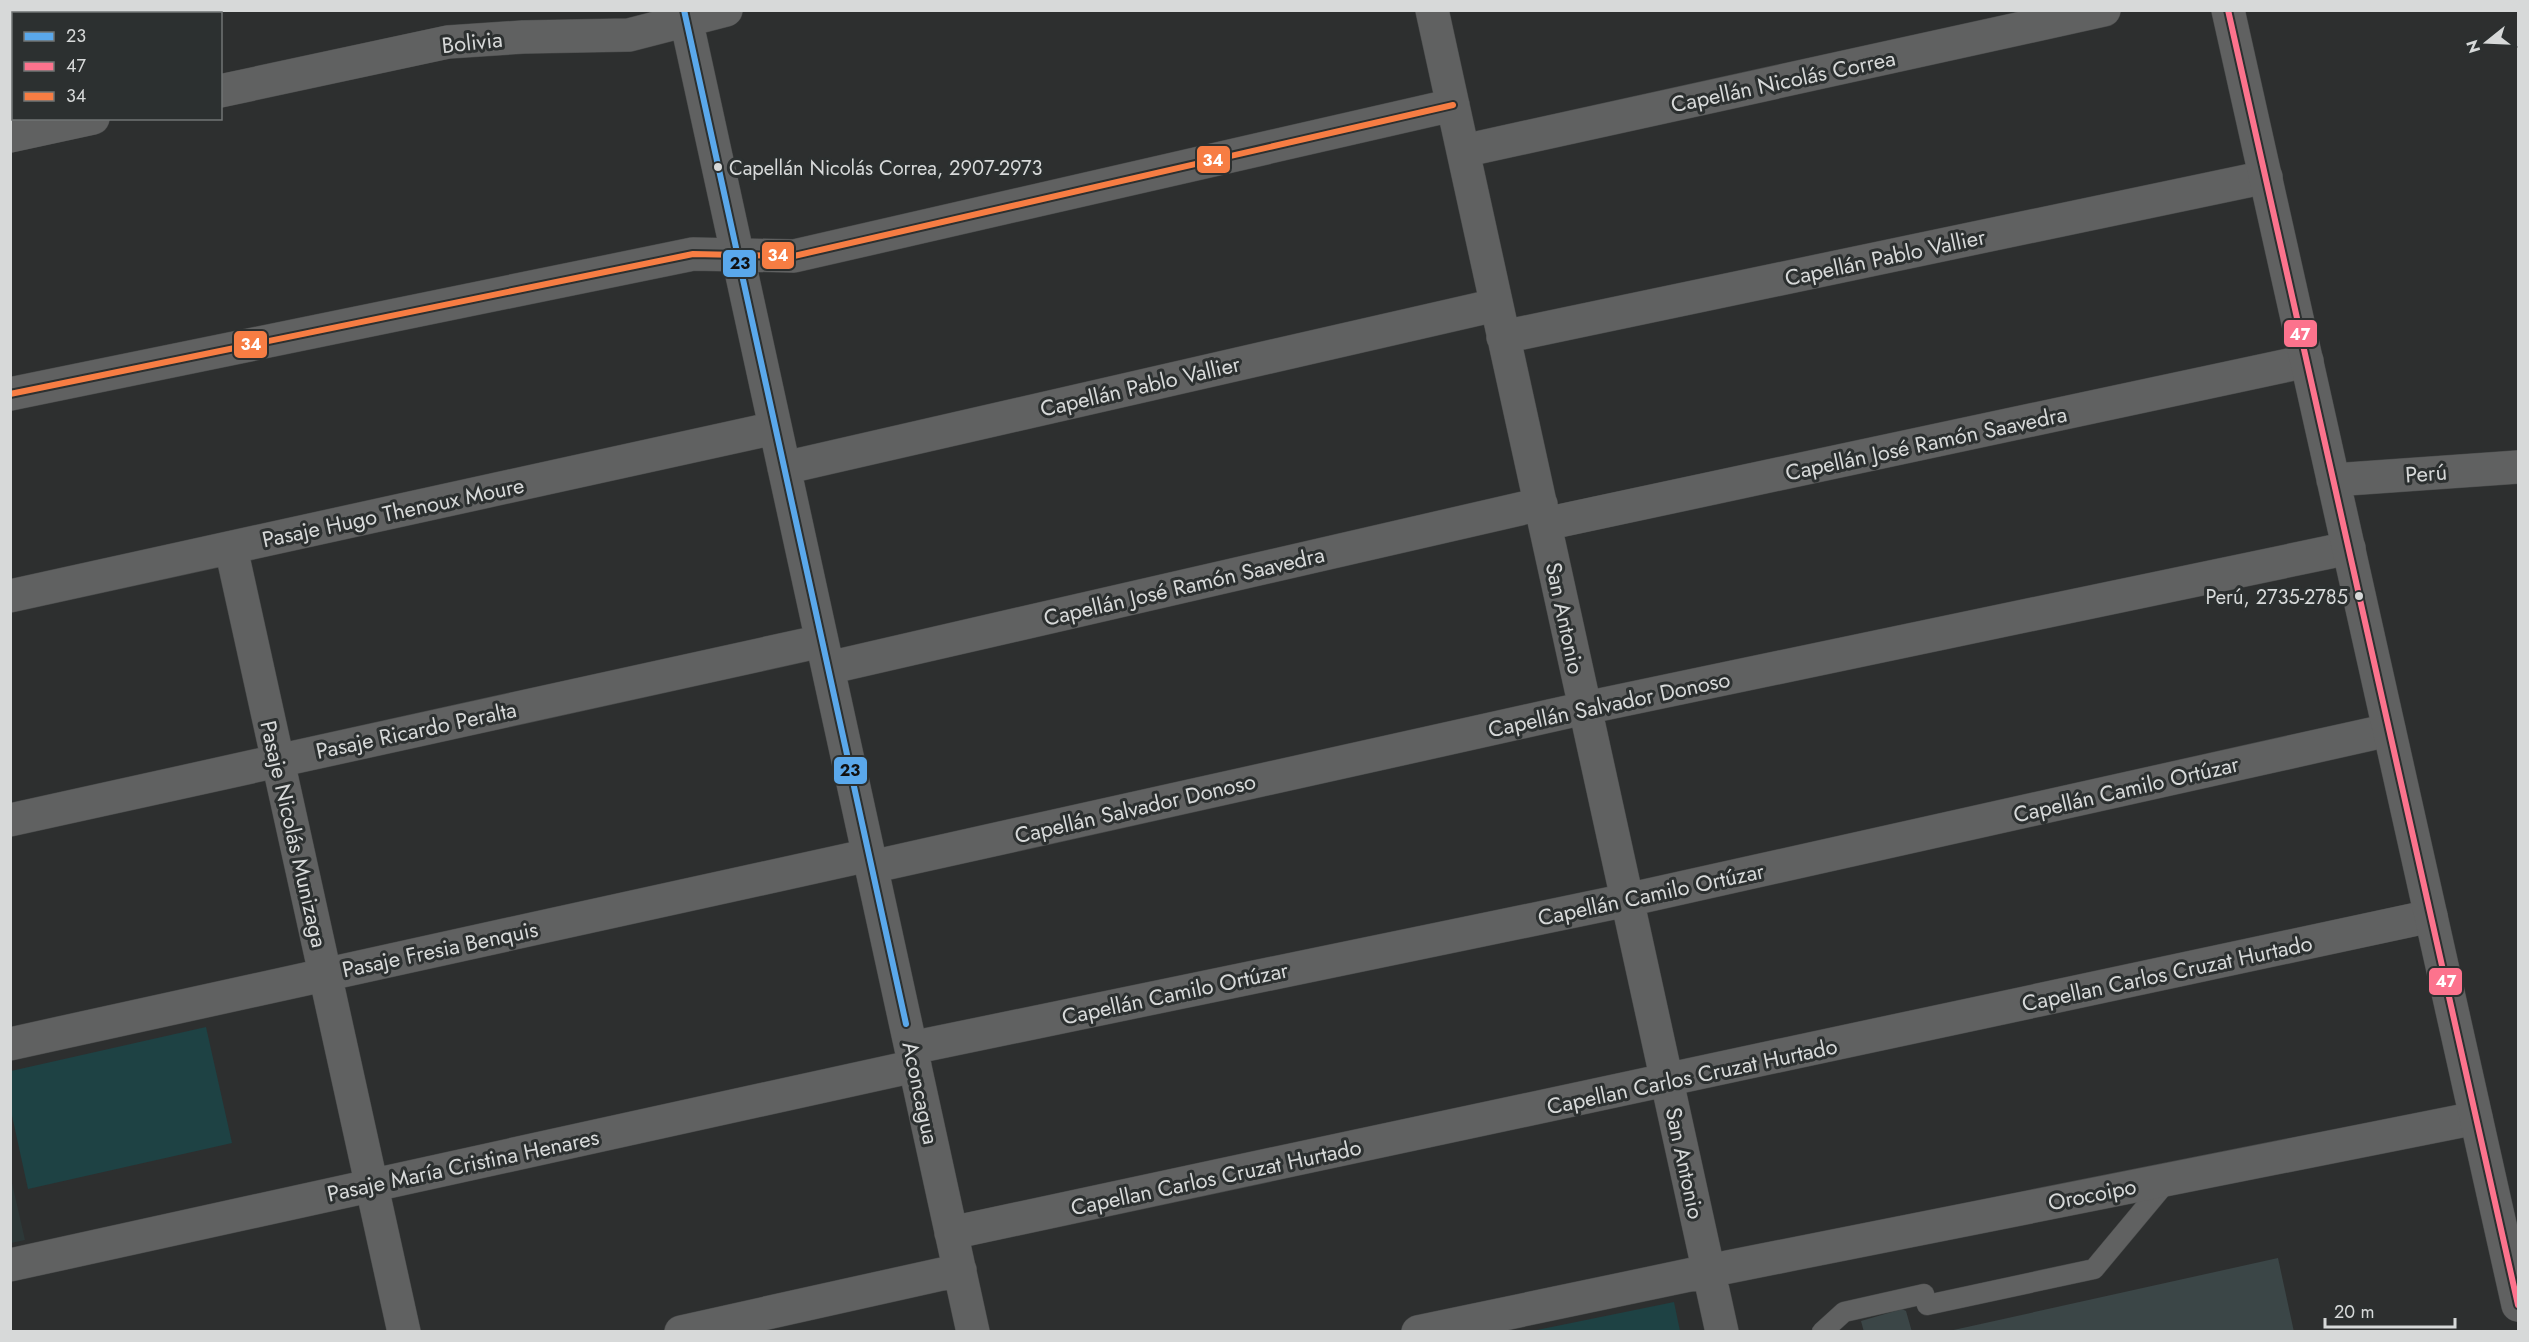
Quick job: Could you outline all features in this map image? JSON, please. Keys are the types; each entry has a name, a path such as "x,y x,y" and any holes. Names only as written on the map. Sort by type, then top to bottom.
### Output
{"street":[{"name":"Bolivia","path":"222,91 448,42 522,37 629,35 685,15 726,10"},
{"name":"San Antonio","path":"1432,10 1722,1332"},
{"name":"Capellán Nicolás Correa","path":"1462,151 2104,10"},
{"path":"2228,10 2476,1118 2512,1245 2518,1305"},
{"name":"Aconcagua","path":"685,15 973,1332"},
{"path":"10,394 693,254 794,256 1453,105"},
{"path":"10,136 84,120"},
{"name":"Capellán Pablo Vallier","path":"1503,338 2266,177"},
{"name":"Capellán Pablo Vallier","path":"784,468 1496,305"},
{"name":"Capellán José Ramón Saavedra","path":"825,655 2307,361"},
{"name":"Pasaje Hugo Thenoux Moure","path":"10,596 775,428"},
{"name":"Perú","path":"2333,480 2518,467"},
{"name":"Pasaje Nicolás Munizaga","path":"231,548 404,1332"},
{"name":"Capellán Salvador Donoso","path":"870,861 2349,548"},
{"name":"Pasaje Ricardo Peralta","path":"10,820 278,761 825,655"},
{"name":"Capellán Camilo Ortúzar","path":"913,1057 2389,730"},
{"name":"Pasaje Fresia Benquis","path":"10,1044 325,974 870,861"},
{"name":"Capellan Carlos Cruzat Hurtado","path":"951,1233 2431,916"},
{"name":"Pasaje María Cristina Henares","path":"10,1265 372,1185 913,1057"},
{"name":"Orocoipo","path":"1418,1332 1708,1271 2476,1118"},
{"path":"681,1332 960,1270"}],"lane":[{"path":"1822,1332 1844,1312 1924,1294 1927,1305 2094,1269 2169,1179"}],"shaded area":[{"path":"206,1027 232,1143 28,1189 11,1111 11,1071"},
{"path":"10,1174 25,1240 11,1243 10,1243"},
{"path":"1674,1302 1680,1331 1532,1331"}],"building":[{"path":"2278,1258 2294,1332 1949,1332 1949,1331"},
{"path":"1902,1309 1906,1311 1912,1332 1864,1332 1861,1321"}],"transit line":[{"name":"23","path":"684,10 906,1024"},
{"name":"47","path":"2228,10 2518,1305"},
{"name":"34","path":"10,394 693,254 794,256 1453,105"}],"place":[{"name":"Capellán Nicolás Correa, 2907-2973","path":"718,167"},
{"name":"Perú, 2735-2785","path":"2359,596"}]}
